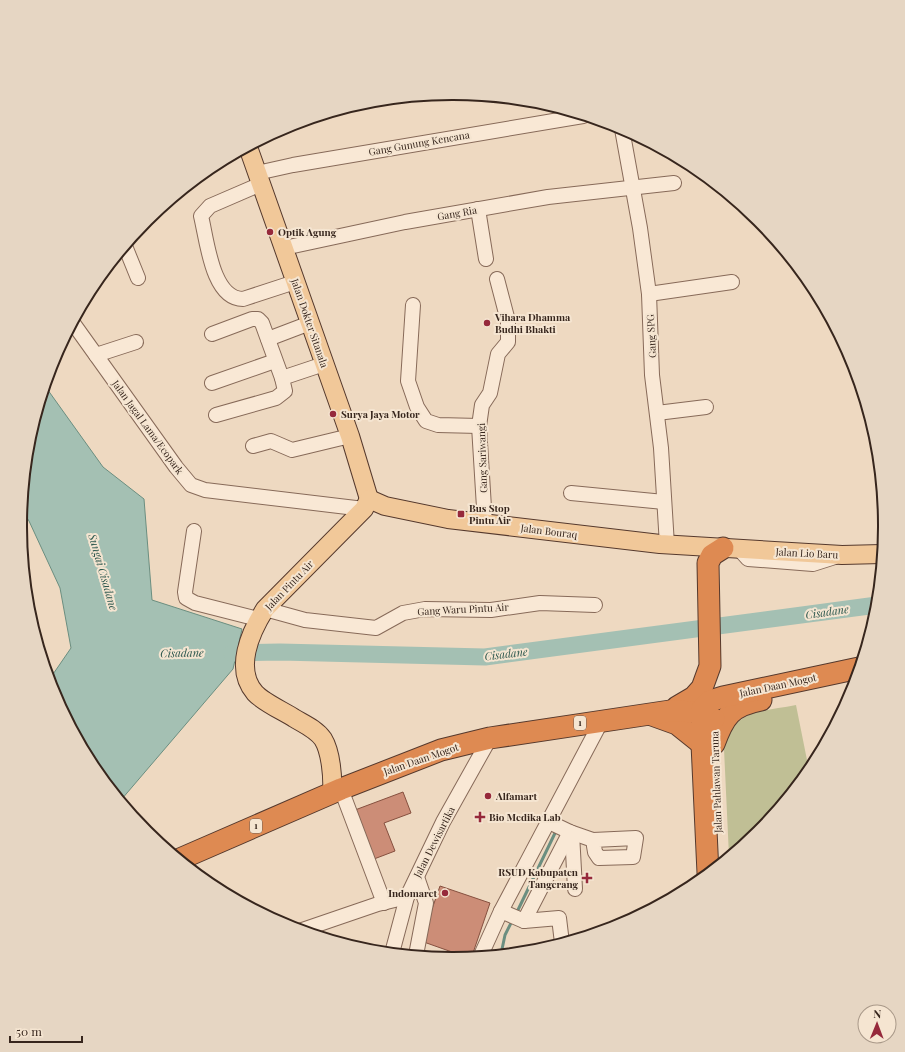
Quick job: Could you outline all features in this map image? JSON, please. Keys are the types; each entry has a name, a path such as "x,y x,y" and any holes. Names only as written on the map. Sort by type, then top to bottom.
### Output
{"highway":[{"path":"731,549 709,558 710,662 714,676 721,684 740,692"},
{"path":"670,711 685,704 702,688 710,662"},
{"name":"Jalan Daan Mogot","path":"185,857 336,791 441,750 490,738 602,720 670,711 710,710 740,692 853,669"},
{"name":"Jalan Daan Mogot","path":"708,744 728,715 741,705 849,681"},
{"name":"Jalan Pahlawan Taruna","path":"708,867 708,744 710,710"},
{"path":"647,714 677,724 708,744"},
{"name":"Jalan Pahlawan Taruna","path":"708,744 715,785 719,858"}],"main road":[{"name":"Jalan Dokter Sitanala","path":"250,152 373,504"},
{"name":"Jalan Bouraq","path":"373,504 448,519 485,524 667,545 731,549"},
{"name":"Jalan Pintu Air","path":"336,791 333,772 323,740 313,729 256,695 246,680 244,671 248,647 259,619 373,504"},
{"name":"Jalan Lio Baru","path":"731,549 842,555 877,554"}],"street":[{"name":"Gang Gunung Kencana","path":"295,282 243,300 235,299 221,287 216,276 202,216 210,206 259,178 293,165 572,118"},
{"name":"Gang SPG","path":"623,137 649,294 652,375 657,413 667,545"},
{"name":"Gang Ria","path":"284,248 405,222 548,197 674,183"},
{"path":"478,209 486,259"},
{"path":"127,252 138,278"},
{"name":"Gang Sariwangi","path":"485,524 479,426 482,405 490,393 498,354 508,342 508,321 496,279"},
{"path":"649,294 732,282"},
{"path":"413,304 408,381 417,407 426,421 438,425 479,426"},
{"path":"212,334 258,319 268,339 285,391 276,398 216,415"},
{"path":"268,339 310,322"},
{"name":"Jalan Jagal Lama/Ecopark","path":"76,328 176,467 191,485 205,490 373,504"},
{"path":"96,355 136,342"},
{"path":"212,383 276,361"},
{"path":"282,378 324,364"},
{"path":"657,413 706,407"},
{"path":"252,446 271,441 292,450 350,436"},
{"path":"571,493 664,502"},
{"name":"Gang Waru Pintu Air","path":"194,531 185,592 186,598 208,607 259,619 305,620 376,628 404,613 425,609 491,610 540,603 595,605"},
{"path":"483,951 602,720"},
{"name":"Jalan Dewisartika","path":"393,947 406,897 447,816 490,738"},
{"path":"336,791 384,903"},
{"path":"550,822 569,832 593,840"},
{"path":"569,832 575,889"},
{"path":"523,920 569,832"},
{"path":"417,877 426,902 417,950"},
{"path":"311,927 406,897"},
{"path":"504,912 523,920 559,918 561,937"}],"green space":[{"path":"796,705 807,760 772,807 729,850 724,749 735,726 742,719 761,711"}],"water":[{"name":"Sungai Cisadane","path":"49,392 103,467 144,499 152,600 242,629 233,669 124,796 84,739 59,689 54,673 71,648 60,588 27,518 28,498 35,443 41,416"}],"building":[{"path":"403,792 411,813 384,823 395,851 374,859 355,810"},
{"path":"440,886 490,903 474,951 452,952 421,941"}],"waterway":[{"name":"Cisadane","path":"232,653 280,652 485,657 870,606"},
{"path":"516,914 557,829"},
{"path":"502,949 505,935 512,921"}],"place":[{"name":"Optik Agung","path":"270,232"},
{"name":"Vihara Dhamma Budhi Bhakti","path":"487,323"},
{"name":"Surya Jaya Motor","path":"333,414"},
{"name":"Bus Stop Pintu Air","path":"461,514"},
{"name":"Alfamart","path":"488,796"},
{"name":"Bio Medika Lab","path":"480,817"},
{"name":"RSUD Kabupaten Tangerang","path":"587,878"},
{"name":"Indomaret","path":"445,893"}]}
